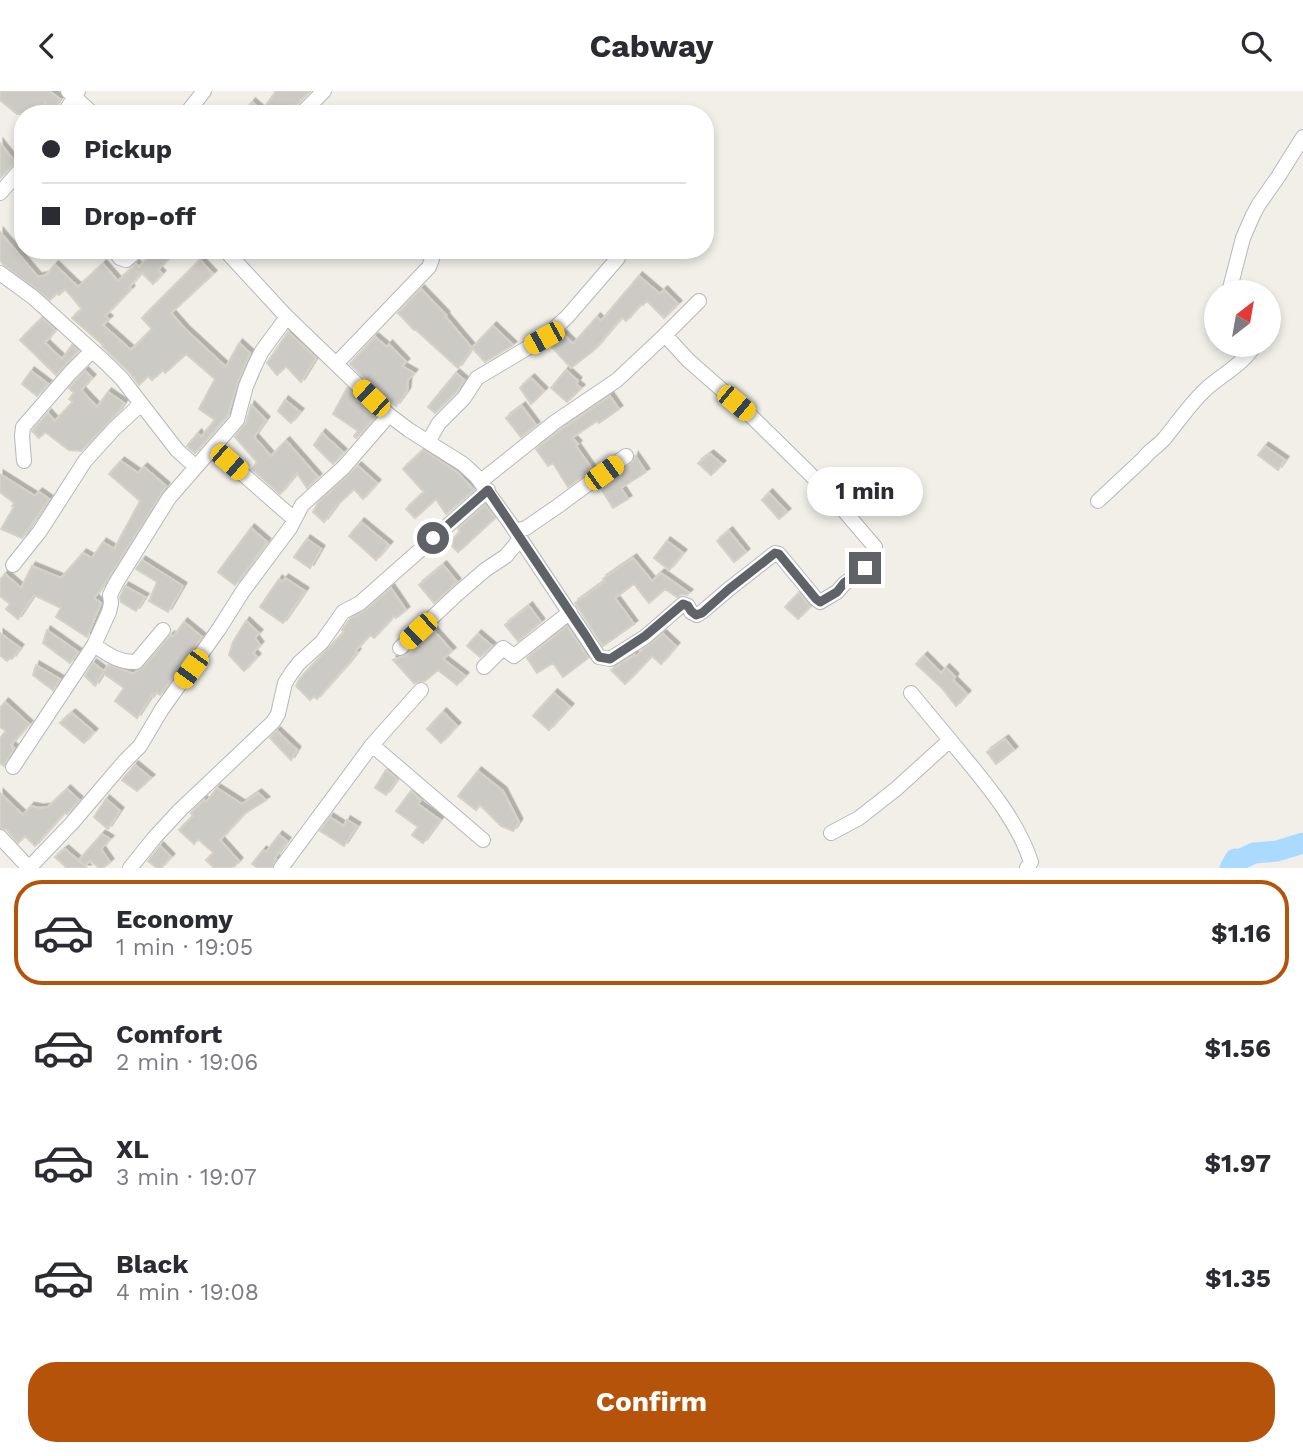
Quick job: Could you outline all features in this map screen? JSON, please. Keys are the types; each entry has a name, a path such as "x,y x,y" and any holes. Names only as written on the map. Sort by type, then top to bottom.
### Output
{"street":[{"path":"193,105 204,91"},
{"path":"309,105 324,91"},
{"path":"1232,280 1253,215 1303,137"},
{"path":"0,193 14,177"},
{"path":"233,259 287,317 389,415 463,464 484,486 599,657 610,659 645,636 683,604 696,615 702,613 775,553 779,554 820,602 837,592 844,583 865,568 876,554 875,547 832,496 665,335"},
{"path":"336,364 429,267 432,259"},
{"path":"428,442 439,423 464,398 477,378 544,338 567,317 617,259"},
{"path":"0,273 34,298 121,379 177,450 196,467"},
{"path":"130,868 180,810 273,722 278,714 285,683 292,672 322,642 343,612 360,603 555,422 617,380 699,301"},
{"path":"13,767 94,645 109,612 110,595 120,575 169,498 237,420 255,365 287,317"},
{"path":"24,461 23,427 92,351"},
{"path":"1098,501 1162,441 1180,416 1207,388 1245,357"},
{"path":"13,565 40,531 85,461 141,404"},
{"path":"0,837 29,868 72,823 140,746 162,709 290,527 302,505 344,467 389,415"},
{"path":"400,648 485,571 506,556 526,527 626,456"},
{"path":"229,462 294,519"},
{"path":"484,667 503,648 514,656 570,612"},
{"path":"94,645 109,656 136,662 163,630"},
{"path":"281,868 372,744 421,690"},
{"path":"911,693 1002,806 1027,849 1031,862 1027,868"},
{"path":"831,833 859,818 950,740"},
{"path":"372,744 483,840"}],"building":[{"path":"0,91 49,91 60,99 56,105 14,105 14,112 0,100"},
{"path":"276,91 310,91 296,105 266,105"},
{"path":"0,143 14,163 0,178"},
{"path":"0,232 14,249 14,259 23,259 38,277 46,275 55,265 78,287 103,264 118,281 136,264 139,267 147,259 168,259 158,270 162,274 153,284 142,273 105,316 109,319 103,325 131,350 152,329 142,318 200,260 213,274 171,313 226,367 239,343 250,353 228,415 195,453 187,446 198,433 201,437 215,420 199,409 215,379 186,354 165,373 163,370 152,380 148,376 139,385 103,345 72,318 82,309 65,289 50,300 0,260"},
{"path":"639,276 660,294 664,290 678,304 664,318 647,301 641,304 626,321 622,317 594,350 571,368 550,345 563,334 573,344 597,317 601,321"},
{"path":"421,289 472,348 458,368 398,313"},
{"path":"42,318 55,330 45,343 62,359 72,345 78,351 56,375 20,340"},
{"path":"493,326 513,345 485,362 472,348"},
{"path":"288,332 316,358 301,382 286,366 277,375 267,363"},
{"path":"375,337 387,347 389,344 406,362 402,366 414,373 408,380 407,391 396,406 350,364"},
{"path":"566,370 578,381 576,384 581,388 567,402 551,388"},
{"path":"31,371 48,384 37,396 22,384"},
{"path":"85,371 92,378 81,390 97,407 108,392 124,403 118,412 81,451 69,450 45,432 39,438 32,431 48,413 55,421 73,402 69,399 74,393 69,388"},
{"path":"456,373 464,380 435,413 428,407"},
{"path":"531,378 544,391 531,404 520,388"},
{"path":"347,388 366,406 364,409 375,417 356,438 354,436 358,431 333,414"},
{"path":"610,396 619,409 572,438 592,469 568,487 553,463 548,466 536,449"},
{"path":"285,400 300,412 291,423 278,411"},
{"path":"251,405 266,420 254,437 271,456 286,441 318,477 307,488 297,473 280,494 252,469 257,462 235,437 246,423"},
{"path":"522,406 536,425 521,437 506,418"},
{"path":"322,433 343,452 333,464 314,445"},
{"path":"1265,446 1285,460 1278,470 1258,455"},
{"path":"423,450 457,472 474,490 446,514 436,499 415,518 406,509 424,492 403,469"},
{"path":"710,454 722,464 711,475 698,463"},
{"path":"635,456 646,472 621,488 628,499 613,508 600,487 625,469"},
{"path":"121,461 138,473 144,467 166,486 94,598 101,603 87,637 56,617 61,608 34,595 18,619 6,609 10,604 0,596 0,580 5,574 21,588 32,566 61,578 83,553 92,558 103,542 114,549 140,501 109,474"},
{"path":"358,466 377,483 363,499 354,489 324,522 313,512 318,503"},
{"path":"0,474 35,496 39,492 49,499 22,538 1,529 14,503 0,492"},
{"path":"769,493 787,512 779,519 762,500"},
{"path":"485,505 495,518 458,552 449,543 460,532 458,529"},
{"path":"361,522 389,545 376,560 349,536"},
{"path":"251,528 267,542 235,585 218,572"},
{"path":"729,531 746,552 734,562 717,541"},
{"path":"307,539 321,549 310,568 294,557"},
{"path":"667,541 683,553 669,570 654,558"},
{"path":"633,558 652,581 661,573 689,593 677,597 665,589 649,603 634,584 615,598 634,624 603,646 575,603"},
{"path":"142,560 183,586 168,612 149,601 157,582 136,569"},
{"path":"443,565 457,582 434,603 419,585"},
{"path":"285,578 305,591 283,623 260,607 279,579 282,582"},
{"path":"125,586 145,597 136,611 121,602 120,597"},
{"path":"391,588 406,610 396,618 394,616 374,638 370,635 317,699 314,696 310,700 296,686 300,678 344,632 342,630 350,619 366,610"},
{"path":"799,593 810,607 798,619 785,607"},
{"path":"529,606 541,622 518,641 505,625"},
{"path":"246,621 259,633 255,638 260,645 253,653 257,657 244,671 229,655 233,642"},
{"path":"184,622 202,637 160,695 157,692 154,697 152,695 137,718 115,701 124,688 103,673 95,686 85,676 93,663 104,671 108,665 133,674 143,668"},
{"path":"567,626 588,658 563,677 553,663 537,673 527,658"},
{"path":"47,630 78,652 70,663 43,643"},
{"path":"434,631 452,651 443,659 465,676 457,685 438,670 425,681 414,683 393,660 407,655"},
{"path":"0,633 20,648 12,659 7,661 0,655"},
{"path":"478,634 492,646 480,657 467,646"},
{"path":"663,634 676,646 661,664 652,656 625,684 611,670 637,656"},
{"path":"924,656 941,673 946,668 967,694 956,706 942,688 916,664"},
{"path":"36,665 60,679 53,690 33,675"},
{"path":"554,693 570,707 549,730 533,716"},
{"path":"5,702 29,724 11,745 14,748 4,766 0,763 0,738 6,731 0,727 0,708"},
{"path":"443,712 457,726 441,743 427,729"},
{"path":"72,713 94,732 84,743 60,723"},
{"path":"277,731 297,750 291,760 270,738"},
{"path":"1005,739 1014,750 996,764 987,752"},
{"path":"135,765 151,778 137,791 122,780"},
{"path":"386,770 397,779 386,795 375,788"},
{"path":"478,771 503,791 519,822 513,831 501,826 480,805 476,810 458,796"},
{"path":"217,788 242,804 258,793 266,800 244,814 220,840 239,861 229,868 214,868 206,860 214,853 198,839 194,844 179,830 193,816 191,813 204,800 206,802"},
{"path":"67,789 79,800 35,846 25,836 18,843 7,830 0,828 0,793 23,815 31,806 48,807"},
{"path":"411,791 421,800 418,804 440,820 423,843 412,835 418,827 396,811"},
{"path":"106,799 120,811 108,829 94,817"},
{"path":"330,817 344,826 347,820 357,826 344,846 320,831"},
{"path":"102,834 110,839 101,849 110,862 99,868 90,860 85,866 79,860"},
{"path":"279,835 287,841 275,858 272,868 258,868 252,864 263,850 266,852"},
{"path":"160,846 171,857 161,868 157,868 148,861"},
{"path":"65,849 87,868 67,868 55,857"}],"waterway":[{"path":"1230,868 1235,859 1235,862 1254,853 1277,851 1303,843"}],"route":[{"path":"433,538 488,490 599,657 610,659 645,636 683,604 696,615 702,613 775,553 779,554 820,602 837,592 844,583 865,568"}]}
